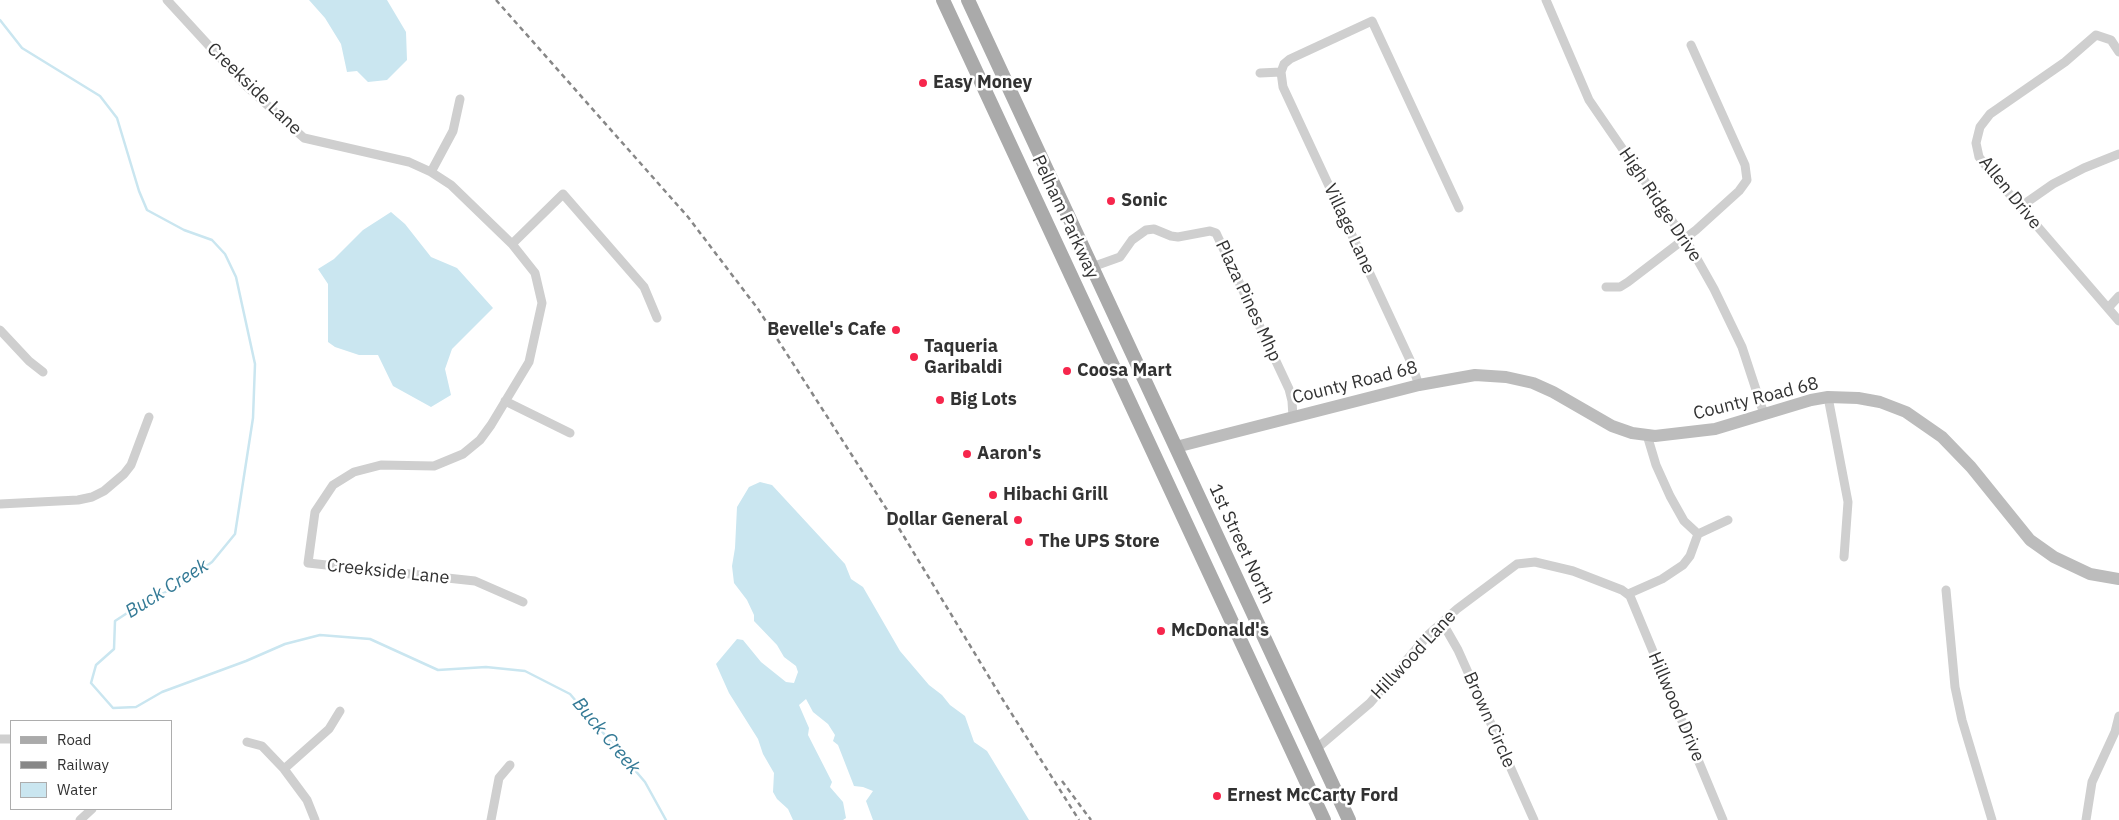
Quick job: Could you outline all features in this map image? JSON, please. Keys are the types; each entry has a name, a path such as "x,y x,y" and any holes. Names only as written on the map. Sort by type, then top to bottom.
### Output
{"main road":[{"name":"Pelham Parkway","path":"943,0 1153,450"},
{"name":"Pelham Parkway","path":"968,0 1176,447"},
{"path":"1000,121 1021,113"},
{"path":"1058,246 1076,235"},
{"path":"1176,447 1153,450 1324,820"},
{"name":"1st Street North","path":"1176,447 1349,820"},
{"path":"1201,554 1221,546"},
{"path":"1246,652 1266,642"},
{"path":"1298,762 1316,749"}],"street":[{"name":"Creekside Lane","path":"167,0 245,85 304,138 409,162 432,172 451,185 512,244 535,273 542,303 529,362 480,440 463,454 434,466 381,465 354,472 332,486 315,512 308,563 475,581 523,602"},
{"name":"High Ridge Drive","path":"1546,0 1589,100 1684,238 1714,289 1733,326 1764,414"},
{"path":"1260,73 1281,72 1284,64 1290,59 1372,21 1460,208"},
{"name":"Allen Drive","path":"2119,52 2111,40 2096,35 2065,62 2015,96 1984,121 1976,143 1979,157 2119,321"},
{"path":"1606,287 1620,287 1628,282 1684,238 1744,186 1748,173 1692,44"},
{"name":"Village Lane","path":"1281,72 1284,87 1410,360 1419,385"},
{"path":"432,172 453,131 460,99"},
{"path":"2020,207 2053,184 2084,168 2119,154"},
{"path":"512,244 564,194 644,287 657,318"},
{"name":"Plaza Pines Mhp","path":"1092,267 1120,257 1132,240 1146,230 1154,229 1178,237 1214,231 1288,389 1292,401 1293,417"},
{"path":"2108,308 2119,296"},
{"path":"0,330 29,361 43,372"},
{"name":"County Road 68","path":"1176,447 1419,385 1475,375 1521,380 1553,392 1612,426 1647,435 1692,434 1803,402 1828,397 1858,398 1880,402 1906,412 1925,423 1959,454 2037,546 2077,570 2119,579"},
{"path":"1828,397 1848,502 1844,557"},
{"path":"505,401 570,432"},
{"path":"0,504 89,497 112,485 128,470 136,455 149,417"},
{"path":"1647,435 1656,465 1670,496 1684,521 1698,534"},
{"path":"1628,594 1662,579 1683,565 1690,556 1698,534 1728,520"},
{"name":"Hillwood Lane","path":"1316,749 1385,688 1429,634 1442,622 1484,587 1523,562 1535,562 1573,571 1628,594"},
{"path":"1946,590 1955,687 1962,720 1992,820"},
{"name":"Hillwood Drive","path":"1628,594 1723,820"},
{"name":"Brown Circle","path":"1442,622 1458,650 1534,820"},
{"path":"284,769 329,729 340,711"},
{"path":"2086,820 2092,782 2115,732 2119,716"},
{"path":"247,742 262,746 284,769 308,800 315,820"},
{"path":"491,820 498,778 510,765"},
{"path":"80,820 91,810"}],"water":[{"path":"309,0 387,0 406,32 407,60 387,80 368,82 357,71 347,72 341,44 325,18"},
{"path":"391,212 405,224 431,257 457,268 493,308 452,349 445,369 451,395 431,407 393,386 378,355 359,355 335,347 328,342 328,284 318,269 334,259 363,230"},
{"path":"760,482 772,485 845,564 851,579 863,587 900,651 929,685 965,716 974,742 987,751 1029,820 873,820 866,801 873,791 854,786 838,745 833,741 835,735 828,724 813,712 806,699 799,705 809,728 808,735 832,782 830,787 843,802 846,818 843,820 793,820 788,809 777,799 773,792 774,773 763,754 758,739 729,693 716,664 737,639 743,640 761,662 786,682 794,683 798,672 796,666 784,657 777,645 754,621 754,615 747,600 734,583 732,566 737,507 749,487"}],"waterway":[{"name":"Buck Creek","path":"0,20 22,48 100,96 117,118 139,191 147,210 184,230 212,240 225,254 236,277 255,364 253,418 235,534 212,562 180,585 141,604 115,621 114,649 96,665 91,683 113,708 136,707 162,692 246,661 285,644 320,635 370,639 438,670 486,667 525,671 570,694 645,782 666,820"}],"railway":[{"path":"496,0 688,217 758,309 900,530 1003,700 1079,820"},
{"path":"1062,781 1091,820"}],"place":[{"name":"Easy Money","path":"923,83"},
{"name":"Sonic","path":"1111,201"},
{"name":"Bevelle's Cafe","path":"896,330"},
{"name":"Taqueria Garibaldi","path":"914,357"},
{"name":"Coosa Mart","path":"1067,371"},
{"name":"Big Lots","path":"940,400"},
{"name":"Aaron's","path":"967,454"},
{"name":"Hibachi Grill","path":"993,495"},
{"name":"Dollar General","path":"1018,520"},
{"name":"The UPS Store","path":"1029,542"},
{"name":"McDonald's","path":"1161,631"},
{"name":"Ernest McCarty Ford","path":"1217,796"}]}
